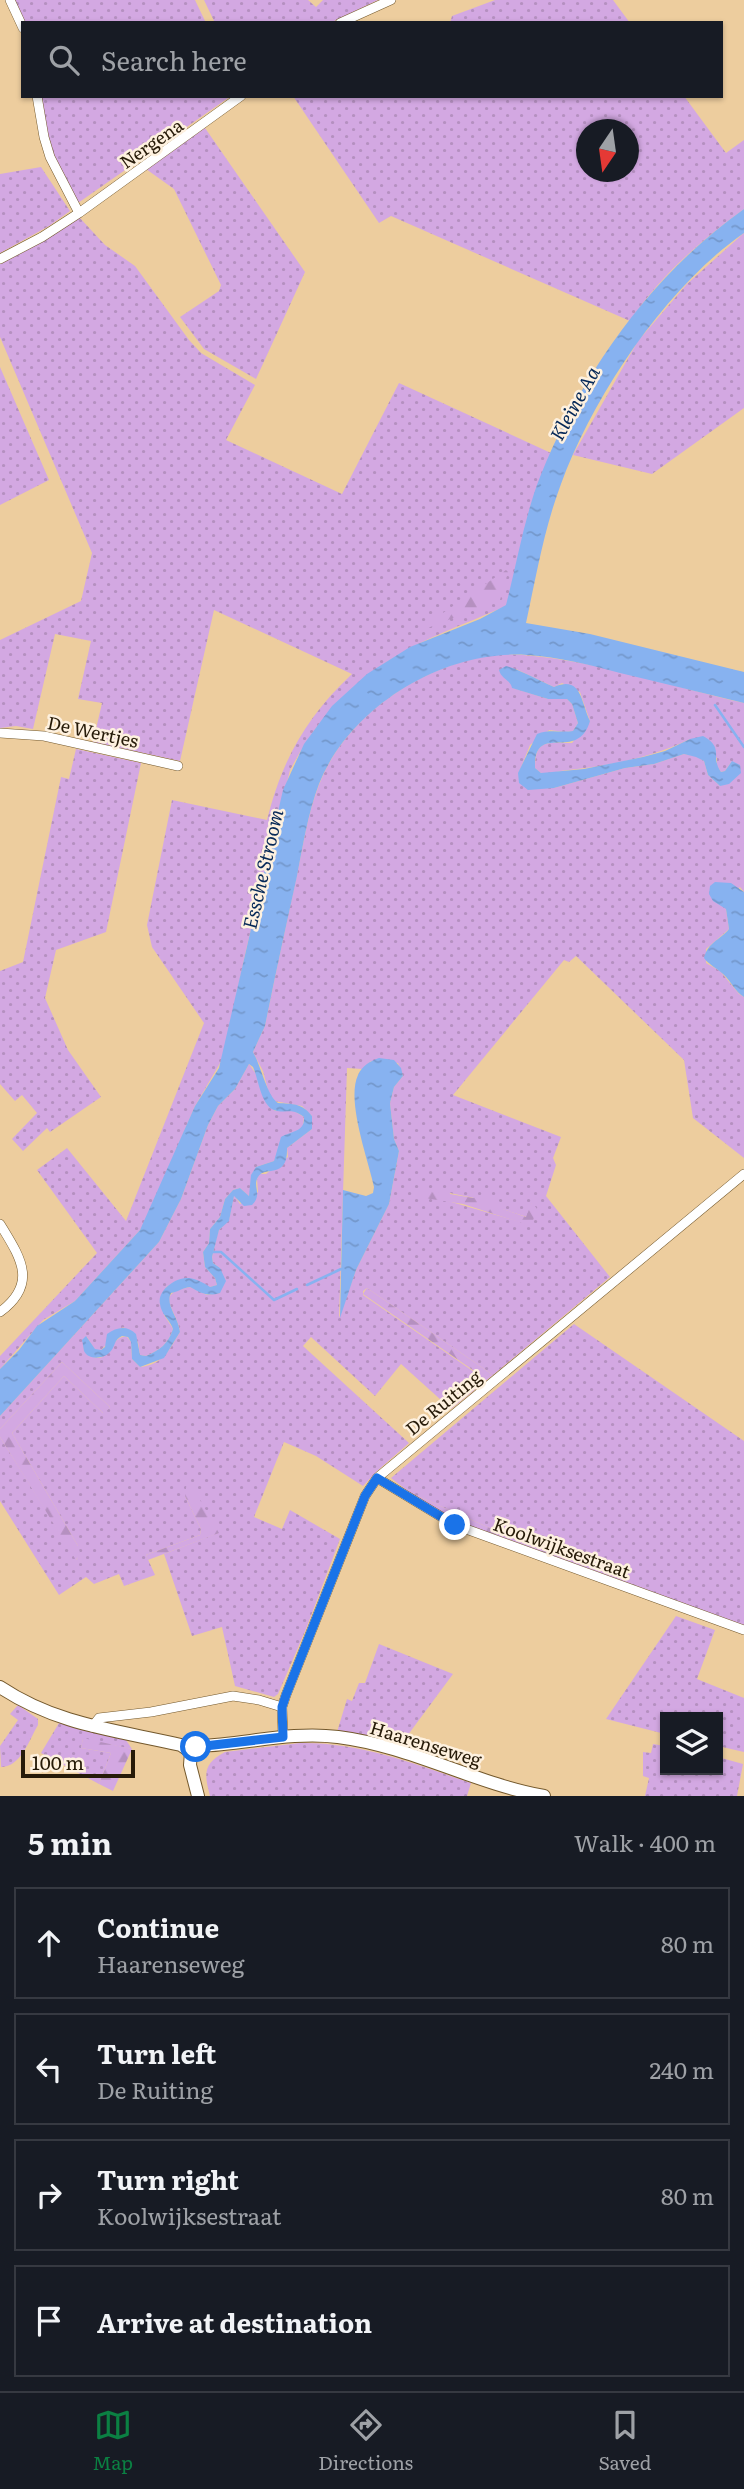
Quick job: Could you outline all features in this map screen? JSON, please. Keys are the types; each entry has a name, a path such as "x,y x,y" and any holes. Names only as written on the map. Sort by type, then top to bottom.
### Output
{"street":[{"path":"9,0 21,24"},
{"path":"344,21 391,0"},
{"path":"37,98 50,157 79,213"},
{"name":"Nergena","path":"0,259 42,237 79,213 238,98"},
{"name":"De Wertjes","path":"0,733 37,735 178,766"},
{"name":"De Ruiting","path":"283,1737 282,1707 365,1496 377,1478 744,1174"},
{"path":"0,1224 22,1259 23,1271 22,1287 18,1296 0,1312"},
{"name":"Koolwijksestraat","path":"377,1478 455,1525 744,1630"},
{"path":"0,1687 48,1713 92,1727 181,1745 191,1752 190,1765 198,1796"},
{"path":"92,1727 99,1718 152,1712 227,1697 243,1697 282,1707"},
{"name":"Haarenseweg","path":"191,1752 200,1746 283,1737 330,1736 377,1744 501,1786 544,1796"}],"green space":[{"path":"13,0 195,0 205,21 22,21"},
{"path":"204,0 308,0 316,7 323,0 378,0 334,21 214,21"},
{"path":"495,0 613,0 629,21 451,21 452,16"},
{"path":"39,98 228,98 78,203 54,157"},
{"path":"294,98 685,98 726,153 744,140 744,209 682,260 654,289 630,321 391,216 379,223"},
{"path":"205,128 305,272 256,379 204,349 180,317 219,291 221,285 174,189 146,169"},
{"path":"41,167 70,211 0,253 0,174"},
{"path":"79,217 105,245 135,266 201,353 255,385 226,440 342,494 399,383 551,453 531,504 507,605 417,645 373,672 335,705 304,746 290,770 223,1058 195,1106 148,1215 140,1230 75,1301 43,1320 0,1369 0,1356 97,1253 37,1170 67,1148 126,1221 204,1023 152,947 147,925 172,800 267,820 280,778 298,741 321,707 352,674 214,610 180,761 93,742 102,703 78,699 91,641 55,634 33,729 16,726 0,728 0,640 81,601 92,553 0,337 0,264"},
{"path":"744,233 744,408 652,474 573,455 638,341 687,284"},
{"path":"0,367 49,480 0,505"},
{"path":"506,570 508,572 500,600 412,634"},
{"path":"503,654 564,660 624,672 744,703 744,892 740,887 722,904 726,909 729,929 706,949 706,963 720,971 744,997 744,1158 693,1118 684,1060 576,956 569,962 564,960 453,1095 561,1137 553,1158 556,1165 546,1196 610,1277 493,1375 367,1288 363,1291 363,1295 480,1376 455,1396 462,1400 451,1409 401,1364 375,1396 311,1337 303,1346 409,1443 363,1486 316,1456 284,1442 254,1517 282,1529 290,1510 340,1539 306,1629 278,1694 274,1697 235,1686 222,1627 192,1636 164,1554 218,1533 185,1496 201,1529 200,1535 146,1555 155,1575 124,1586 119,1574 94,1584 86,1577 59,1595 0,1501 0,1437 77,1560 78,1546 12,1433 64,1376 103,1413 110,1407 62,1362 0,1429 0,1416 159,1242 181,1199 208,1125 218,1106 235,1089 249,1064 256,1074 267,1104 275,1111 294,1111 304,1117 303,1126 300,1130 286,1135 274,1161 256,1167 249,1196 240,1188 233,1190 225,1199 220,1217 210,1229 209,1243 203,1252 205,1267 215,1278 217,1285 210,1287 181,1279 166,1287 164,1315 173,1329 166,1343 151,1354 140,1355 138,1342 123,1327 101,1350 95,1350 87,1337 83,1342 84,1350 99,1358 104,1356 116,1341 127,1337 131,1342 132,1359 140,1367 148,1366 165,1355 180,1332 170,1303 172,1294 190,1287 207,1295 220,1293 220,1268 213,1263 212,1257 219,1230 229,1220 234,1195 240,1204 258,1192 259,1174 266,1174 288,1157 287,1148 312,1129 312,1116 302,1106 274,1101 270,1097 263,1071 253,1052 265,1026 308,823 319,785 338,749 376,708 423,677 476,658","holes":["516,669 554,687 562,683 580,692 590,721 572,743 550,743 541,747 535,768 541,773 630,760 690,739 717,758 717,766 721,772 725,771 732,761 720,786 708,775 704,761 684,754 554,788 519,772 530,745 549,730 573,731 578,723 572,704 567,699 548,699 513,688","371,1061 398,1063 403,1076 394,1087 390,1103 394,1139 399,1151 389,1204 356,1270 339,1318 347,1068 362,1069","450,1193 503,1204 502,1209 527,1217 532,1203 531,1225 448,1201"]},
{"path":"76,749 141,763 106,932 56,950 45,998 68,1050 101,1097 50,1132 47,1128 23,1151 12,1139 37,1113 22,1095 15,1101 0,1084 0,971 23,962 61,777 69,779"},
{"path":"421,1189 473,1198 483,1196 503,1203 503,1209 526,1217 532,1202 537,1209 531,1226 463,1204 418,1197"},
{"path":"367,1288 493,1375 462,1400 455,1397 480,1375 363,1294"},
{"path":"574,1324 744,1441 744,1627 618,1582 599,1568 492,1529 409,1492 391,1478"},
{"path":"62,1362 110,1407 104,1414 64,1376 12,1433 78,1546 80,1553 76,1560 0,1437 0,1429"},
{"path":"187,1481 219,1533 148,1560 146,1555 200,1535 201,1529 185,1496"},
{"path":"409,1492 492,1529 599,1568 618,1582 439,1519"},
{"path":"676,1616 715,1630 697,1679 744,1698 744,1752 723,1747 723,1712 660,1712 660,1733 606,1719"},
{"path":"379,1644 453,1674 399,1747 337,1732 347,1699 352,1701 359,1683 365,1683"},
{"path":"18,1705 38,1719 38,1725 19,1758 8,1766 1,1767 0,1746 18,1720 10,1714"},
{"path":"59,1723 126,1740 132,1749 83,1739 81,1748 111,1753 99,1784 41,1753"},
{"path":"83,1738 132,1749 113,1791 99,1784 111,1753 81,1748"},
{"path":"300,1743 366,1750 471,1783 467,1796 210,1796 207,1770 213,1761 225,1752"},
{"path":"653,1744 660,1745 660,1775 723,1775 723,1758 743,1764 737,1796 645,1796 649,1778 643,1776 643,1752 651,1753"}],"water":[{"path":"744,209 744,233 715,256 660,313 612,380 592,415 555,501 526,623 590,634 744,672 744,703 563,659 527,655 496,656 464,662 433,673 404,688 377,707 353,730 333,756 315,795 265,1026 253,1052 274,1099 278,1103 297,1105 305,1109 312,1116 312,1129 287,1148 284,1164 280,1168 258,1177 257,1197 252,1205 244,1206 234,1196 229,1221 219,1230 212,1257 213,1263 220,1268 226,1281 220,1293 201,1293 190,1287 171,1293 170,1302 180,1332 164,1358 140,1367 132,1359 131,1342 128,1337 122,1336 106,1355 96,1358 86,1354 82,1340 86,1336 95,1349 101,1350 105,1347 107,1334 122,1328 136,1334 140,1355 151,1354 166,1343 173,1329 161,1308 160,1299 164,1289 184,1278 195,1279 210,1287 217,1285 215,1278 205,1267 203,1252 209,1243 210,1229 220,1217 225,1199 233,1190 240,1188 249,1196 251,1175 256,1167 274,1161 281,1137 297,1130 304,1122 304,1117 296,1113 277,1111 267,1105 253,1067 249,1064 235,1089 218,1106 208,1125 181,1199 159,1242 0,1416 0,1369 37,1326 75,1301 140,1230 195,1106 219,1068 283,790 304,744 332,706 367,674 410,647 480,619 506,605 525,524 540,477 557,438 599,363 623,328 679,264"},
{"path":"506,666 554,687 563,684 575,688 590,721 584,733 576,740 541,746 535,768 541,773 584,769 643,757 703,736 714,745 721,772 725,771 732,761 740,765 741,773 729,784 720,786 708,775 704,761 684,754 554,788 528,790 519,783 518,773 537,734 573,731 578,723 572,704 567,699 548,699 512,688 499,670"},
{"path":"715,882 731,883 744,892 744,997 704,958 711,945 729,929 726,909 713,901 709,894 710,886"},
{"path":"379,1058 394,1060 401,1068 403,1076 394,1087 390,1103 394,1139 399,1151 389,1204 356,1270 340,1318 343,1190 366,1196 373,1193 374,1187 356,1114 355,1086 362,1069"}],"waterway":[{"path":"715,705 744,747"},
{"path":"213,1252 221,1252 274,1300 297,1289"},
{"path":"307,1285 341,1269"}],"route":[{"path":"196,1747 283,1737 282,1707 286,1695 365,1496 377,1478 455,1525"}],"water label":[{"name":"Kleine Aa","path":"574,403"},
{"name":"Essche Stroom","path":"262,869"}]}
